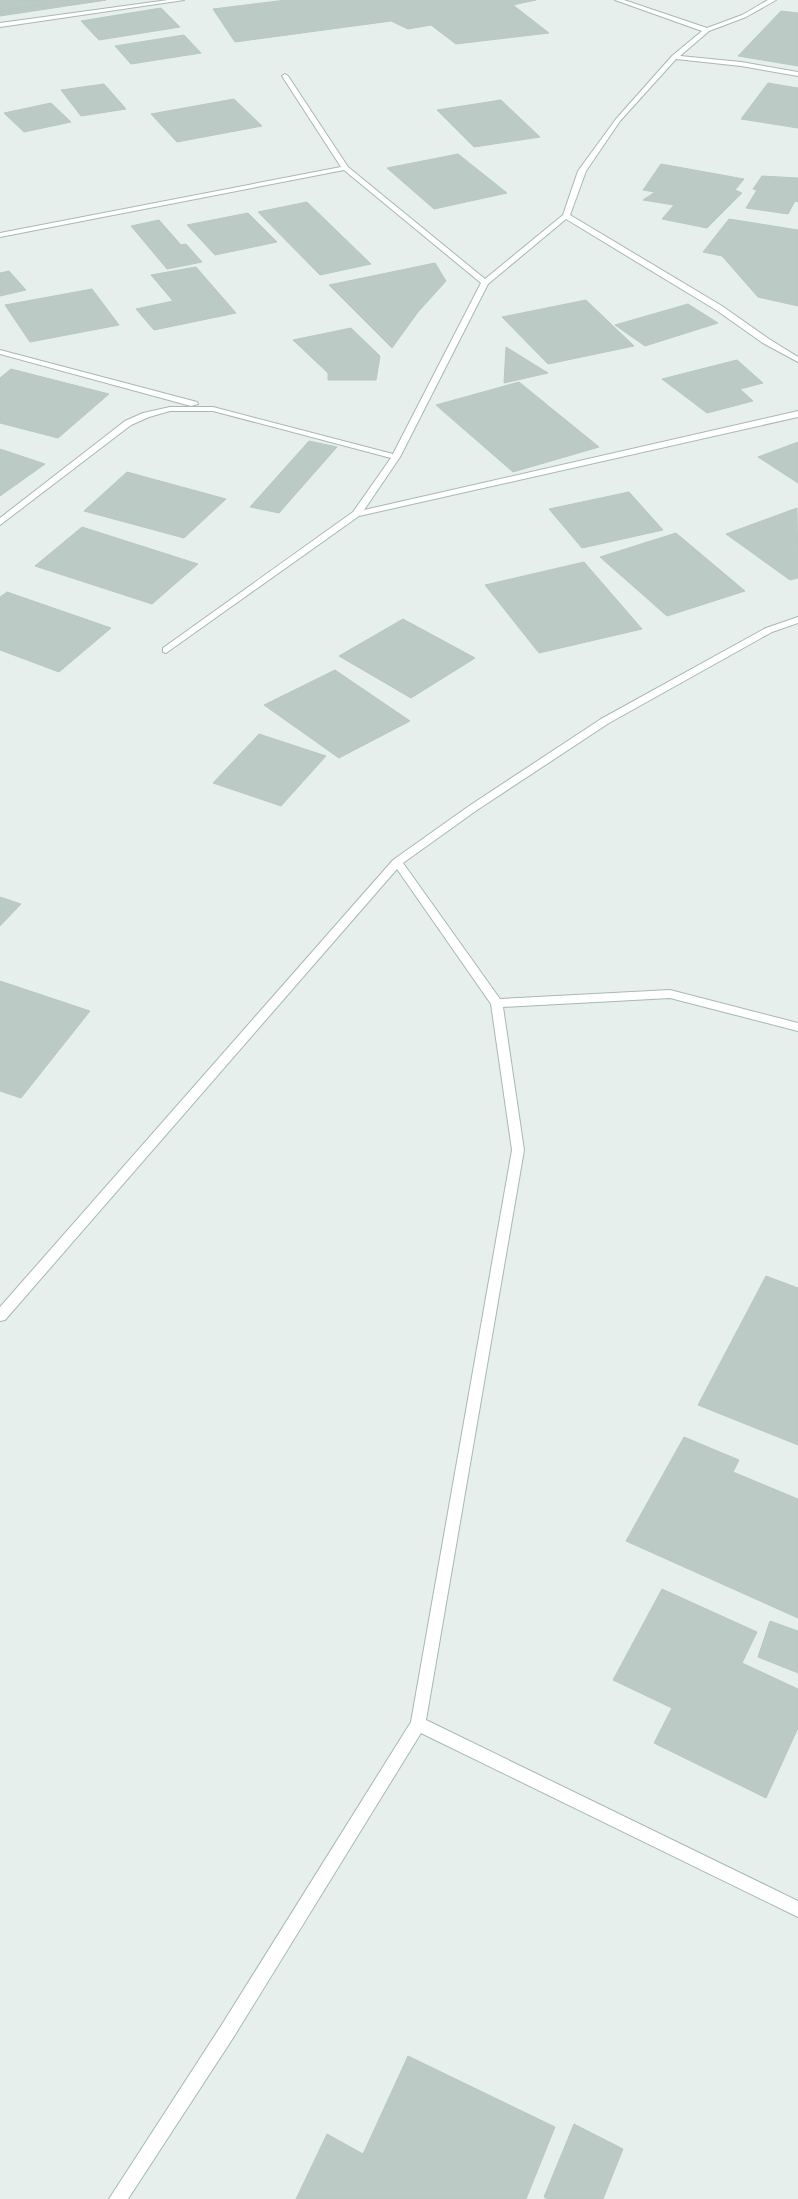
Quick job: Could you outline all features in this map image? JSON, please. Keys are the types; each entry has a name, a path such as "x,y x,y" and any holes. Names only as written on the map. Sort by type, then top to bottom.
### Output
{"street":[{"path":"0,25 181,0"},
{"path":"618,0 707,30"},
{"path":"166,650 356,514 396,457 485,283 566,216 582,171 618,120 674,57 707,30 744,16 772,0"},
{"path":"674,57 741,64 798,74"},
{"path":"285,76 345,168 485,283"},
{"path":"0,234 345,168"},
{"path":"566,216 719,308 766,341 798,360"},
{"path":"0,352 396,457"},
{"path":"0,522 128,423 146,415 170,409 213,409"},
{"path":"356,514 798,414"},
{"path":"0,1316 397,862 473,808 605,721 769,630 798,620"},
{"path":"118,2199 227,2032 418,1724 518,1150 497,1003 397,862"},
{"path":"497,1003 670,994 798,1027"},
{"path":"418,1724 798,1909"}],"building":[{"path":"0,0 106,0 0,16"},
{"path":"0,0 44,0 47,4 0,11"},
{"path":"66,0 106,0 70,5"},
{"path":"286,0 536,0 513,5 549,33 456,44 431,25 408,29 391,21 235,42 213,9"},
{"path":"161,8 180,27 99,40 81,21"},
{"path":"781,11 798,13 798,66 738,56"},
{"path":"184,35 201,53 131,64 115,46"},
{"path":"768,83 798,88 798,128 741,119"},
{"path":"104,84 126,109 81,116 61,90"},
{"path":"234,99 262,126 177,142 151,114"},
{"path":"501,100 540,137 474,147 437,110"},
{"path":"51,103 71,122 24,132 4,113"},
{"path":"458,154 507,193 434,209 387,168"},
{"path":"661,164 744,179 735,190 742,193 707,228 662,219 674,205 643,200 655,192 643,190"},
{"path":"762,176 798,178 798,202 795,201 788,214 746,208 757,190 753,189"},
{"path":"307,202 371,264 320,275 258,212"},
{"path":"248,213 277,242 215,255 187,225"},
{"path":"729,219 798,230 798,306 758,297 722,256 703,252"},
{"path":"159,220 181,245 186,244 202,262 167,269 131,226"},
{"path":"435,263 446,281 418,312 392,348 329,285"},
{"path":"196,267 236,313 154,330 136,309 173,301 151,275"},
{"path":"9,271 26,290 0,296 0,273"},
{"path":"92,289 119,325 30,342 5,305"},
{"path":"586,300 634,346 548,364 502,317"},
{"path":"688,304 718,323 645,346 615,325"},
{"path":"351,328 380,356 376,380 328,380 328,373 293,340"},
{"path":"506,347 548,373 504,383"},
{"path":"737,360 763,383 740,389 753,401 707,413 662,379"},
{"path":"11,369 109,394 58,438 0,423 0,378"},
{"path":"519,382 599,447 513,472 436,405"},
{"path":"309,441 337,447 279,513 250,507"},
{"path":"798,442 798,483 758,457"},
{"path":"0,449 45,464 0,496"},
{"path":"127,472 226,499 184,538 84,511"},
{"path":"629,492 663,530 582,548 549,509"},
{"path":"797,508 798,578 790,580 726,534"},
{"path":"82,527 198,564 152,604 35,566"},
{"path":"676,533 745,591 667,616 600,557"},
{"path":"584,562 642,629 539,653 485,585"},
{"path":"7,592 111,628 59,672 0,650 0,597"},
{"path":"403,619 475,658 411,698 339,656"},
{"path":"335,670 410,721 339,758 264,705"},
{"path":"259,734 326,756 281,806 213,783"},
{"path":"0,897 21,904 0,926"},
{"path":"0,981 90,1011 21,1098 0,1091"},
{"path":"766,1276 798,1288 798,1445 698,1405"},
{"path":"684,1437 739,1460 733,1472 798,1499 798,1618 626,1541"},
{"path":"662,1589 757,1632 742,1663 798,1689 798,1728 766,1798 654,1743 672,1708 613,1680"},
{"path":"770,1621 798,1631 798,1673 758,1657"},
{"path":"408,2056 555,2127 526,2199 296,2199 327,2134 363,2154"},
{"path":"574,2124 623,2149 603,2199 548,2199 544,2197"}]}
